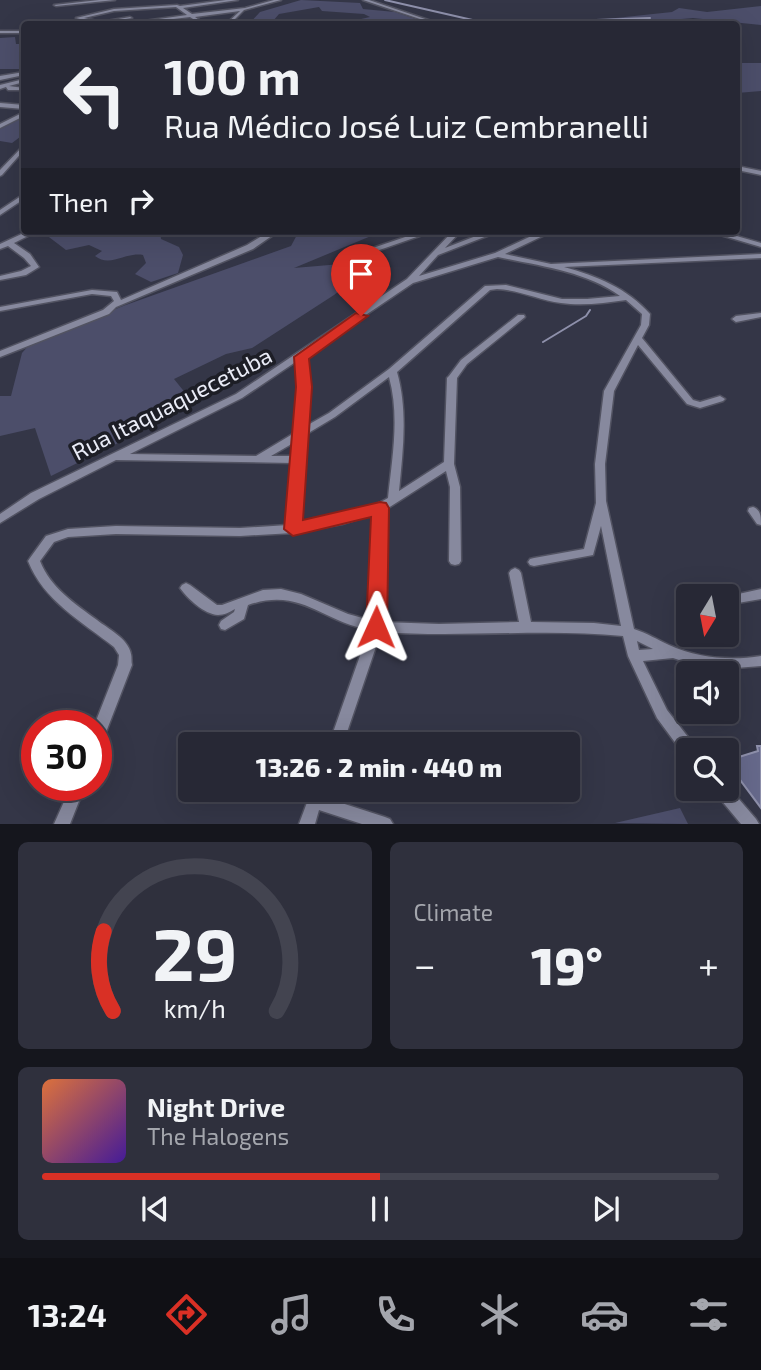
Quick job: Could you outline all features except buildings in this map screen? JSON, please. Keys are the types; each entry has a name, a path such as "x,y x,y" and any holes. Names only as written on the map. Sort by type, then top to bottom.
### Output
{"street":[{"path":"44,0 66,9"},
{"path":"56,5 113,0"},
{"path":"88,21 78,18 167,0"},
{"path":"210,0 216,3"},
{"path":"122,9 180,7 236,0"},
{"path":"232,10 250,0"},
{"path":"150,21 245,9 279,0"},
{"path":"365,0 429,21"},
{"path":"180,7 199,21"},
{"path":"116,21 160,12 148,8"},
{"path":"230,21 234,15 245,9"},
{"path":"152,15 159,20"},
{"path":"0,32 21,32"},
{"path":"0,78 21,74"},
{"path":"0,87 21,82"},
{"path":"0,87 21,89"},
{"path":"0,107 21,109"},
{"path":"0,126 21,111"},
{"path":"0,174 21,150"},
{"path":"740,169 761,173"},
{"path":"0,213 21,198"},
{"path":"0,247 27,235"},
{"path":"0,354 106,312 116,305 250,247 269,235"},
{"path":"362,253 418,235"},
{"path":"410,281 453,235"},
{"path":"470,242 476,235"},
{"path":"435,254 487,235"},
{"name":"Rua Itaquaquecetuba","path":"0,519 35,496 239,396 301,357 410,281 498,254 538,235"},
{"path":"725,235 761,245"},
{"path":"0,278 23,274 35,267 27,256 10,244"},
{"path":"498,254 591,277 628,298 646,314 645,325 615,379 605,411 600,464 601,501 626,631 634,656 662,714 680,738"},
{"path":"546,266 761,256"},
{"path":"425,264 442,269"},
{"path":"260,458 332,415 392,371 488,288 508,287 547,299 581,302 628,298"},
{"path":"0,309 100,291 114,294 116,305"},
{"path":"736,319 761,315"},
{"path":"455,561 455,487 449,464 450,386 455,370 521,317"},
{"path":"637,338 690,402 700,405 720,399"},
{"path":"293,529 304,387 301,357"},
{"path":"392,371 398,387 400,418 393,501"},
{"path":"113,457 298,460"},
{"path":"108,710 125,665 125,654 118,643 57,594 36,572 34,561 50,539 68,533 116,530 293,529 380,508 449,464"},
{"path":"534,562 589,552 601,501"},
{"path":"340,732 376,627 380,508"},
{"path":"753,511 761,521"},
{"path":"515,573 526,627"},
{"path":"186,588 214,609 221,610 232,603 243,603 258,595 288,594 303,597 376,627 526,627 626,631 675,653 712,663 744,664 761,661"},
{"path":"739,598 761,594"},
{"path":"225,625 240,615 243,603"},
{"path":"634,656 675,653"},
{"path":"62,824 72,801"},
{"path":"731,801 751,824"},
{"path":"307,824 315,802"},
{"path":"332,802 386,824"}],"shaded area":[{"path":"301,0 360,3 363,9 395,12 421,21 352,21 370,17 364,14 322,11 319,7 279,14 273,21 252,21 260,12"},
{"path":"761,6 761,25 693,18 587,21 672,12 679,8 707,12"},
{"path":"15,37 16,44 21,44 21,69 0,69 0,38"},
{"path":"740,63 761,63 761,91 740,93"},
{"path":"21,118 21,136 12,143 0,141 0,128"},
{"path":"46,235 160,235 161,239 179,247 183,255 178,273 151,282 135,274 146,263 143,255 106,260 95,256 102,251 89,245 66,250"},
{"path":"297,235 373,235 294,268 353,263 372,265 334,295 252,348 226,354 174,379 195,405 51,476 35,428 0,436 0,396 11,396 22,353 29,345 123,306 291,246"},
{"path":"757,746 761,746 761,808 739,778 739,757 758,751"},
{"path":"680,808 688,824 615,823"}],"waterway":[{"path":"385,0 477,21"},
{"path":"570,21 650,18"},
{"path":"543,342 586,316 590,310"}],"route":[{"path":"361,316 301,357 304,387 293,529 342,520 380,508 376,561 376,627"}]}
